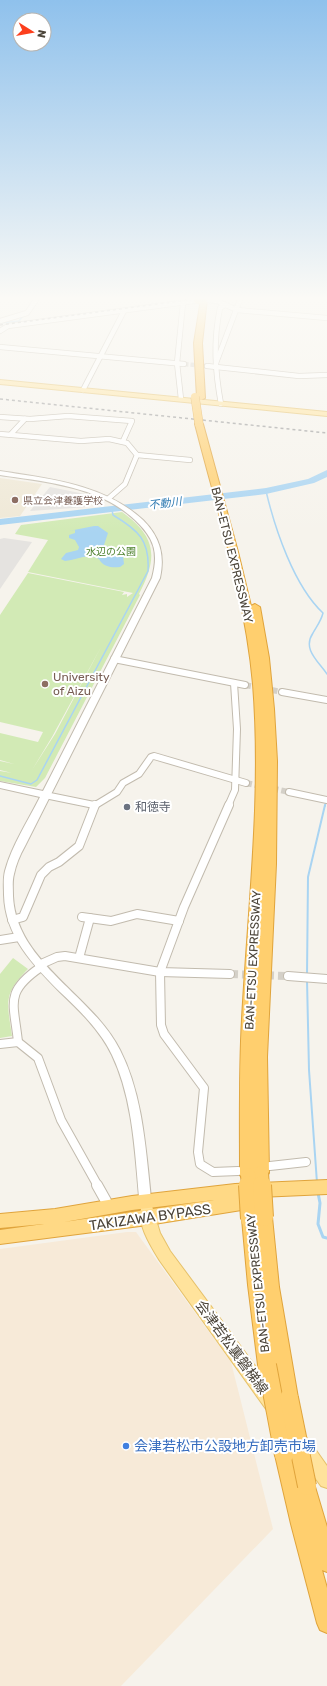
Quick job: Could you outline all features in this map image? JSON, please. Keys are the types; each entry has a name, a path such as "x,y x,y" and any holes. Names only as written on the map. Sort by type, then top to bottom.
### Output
{"highway":[{"name":"BAN-ETSU EXPRESSWAY","path":"198,376 198,398 203,424 222,496 247,608 255,653 260,717 261,819 249,1026 257,1218 256,1285 267,1365 284,1455 304,1538 327,1623"},
{"name":"TAKIZAWA BYPASS","path":"0,1221 242,1204 298,1190 327,1187"},
{"name":"TAKIZAWA BYPASS","path":"0,1237 147,1210"},
{"name":"BAN-ETSU EXPRESSWAY","path":"257,1218 271,1287 289,1398 307,1486 327,1563"}],"main road":[{"path":"0,382 327,414"},
{"name":"会津若松裏磐梯線","path":"147,1210 153,1236 165,1256 327,1480"}],"street":[{"path":"83,390 90,376"},
{"path":"178,376 181,399"},
{"path":"216,376 221,404"},
{"path":"301,376 312,376"},
{"path":"0,417 25,419 68,416 132,421 123,441"},
{"path":"11,434 25,419"},
{"path":"0,434 67,440 109,439 127,443 137,455 190,460"},
{"path":"109,498 126,484 137,455"},
{"path":"0,473 62,483 109,498 120,504 141,522 154,536 159,550 160,565 156,578 114,658 20,846 9,874 8,898 12,920 18,937 40,966 96,1022 110,1041 121,1062 128,1085 147,1210"},
{"path":"114,658 234,683 246,684"},
{"path":"234,683 237,729 234,790 179,921 160,972 161,1026 164,1034 204,1088 198,1152 200,1164 210,1173 216,1174 254,1171 306,1162"},
{"path":"282,692 327,700"},
{"path":"0,785 94,805 100,803 117,792 123,783 139,774 154,756 246,783"},
{"path":"289,792 327,800"},
{"path":"12,920 23,917 41,875 49,867 59,862 79,846 94,805"},
{"path":"82,917 111,921 137,914 179,921"},
{"path":"79,958 90,918"},
{"path":"0,940 18,937"},
{"path":"18,1042 17,1029 11,1003 12,996 24,978 57,956 79,958 160,972 230,974"},
{"path":"288,976 327,979"},
{"path":"0,1044 18,1042 35,1054 38,1058 61,1120 106,1201"}],"shaded area":[{"name":"県立会津養護学校","path":"0,478 42,484 20,516 0,518"},
{"path":"50,487 90,495 88,507 30,511"},
{"path":"4,538 32,542 0,589 0,539"},
{"name":"会津若松市公設地方卸売市場","path":"136,1232 231,1362 273,1529 121,1686 0,1686 0,1249"}],"green space":[{"name":"University of Aizu","path":"122,512 134,521 142,530 148,539 151,549 149,570 139,594 140,595 45,778 36,787 0,781 0,771 12,773 0,770 0,761 14,764 0,760 0,733 38,742 43,732 0,722 0,615 28,573 124,592 122,595 127,594 127,597 133,593 28,572 48,540 15,534 21,525","holes":["101,647 55,734 32,770 52,737"]},
{"path":"13,958 28,969 14,985 9,999 8,1006 12,1036 0,1038 0,974"}],"water":[{"path":"98,526 108,533 104,545 123,555 124,564 120,567 103,564 95,557 82,557 65,561 61,559 66,553 78,550 79,547 75,540 69,538 69,535 75,533 75,530 69,531"}],"waterway":[{"name":"不動川","path":"0,522 266,491 311,481 327,473"},
{"path":"266,491 280,539 287,556 303,588 323,613 309,644 312,655 327,674"},
{"path":"0,776 31,784 37,780 148,571 147,551 141,537 136,531 113,515 112,510"},
{"path":"325,806 326,802"},
{"path":"307,975 308,877 325,805"},
{"path":"307,980 309,1070 317,1183"},
{"path":"318,1193 320,1203 318,1224 323,1237 327,1238"}],"tunnel":[{"path":"245,685 282,692"},
{"path":"246,783 289,792"},
{"path":"230,974 288,976"}],"railway":[{"path":"0,399 327,433"}],"place":[{"name":"県立会津養護学校","path":"15,500"},
{"name":"University of Aizu","path":"45,684"},
{"name":"和徳寺","path":"127,807"},
{"name":"会津若松市公設地方卸売市場","path":"126,1446"}],"park label":[{"name":"水辺の公園","path":"111,551"}]}
